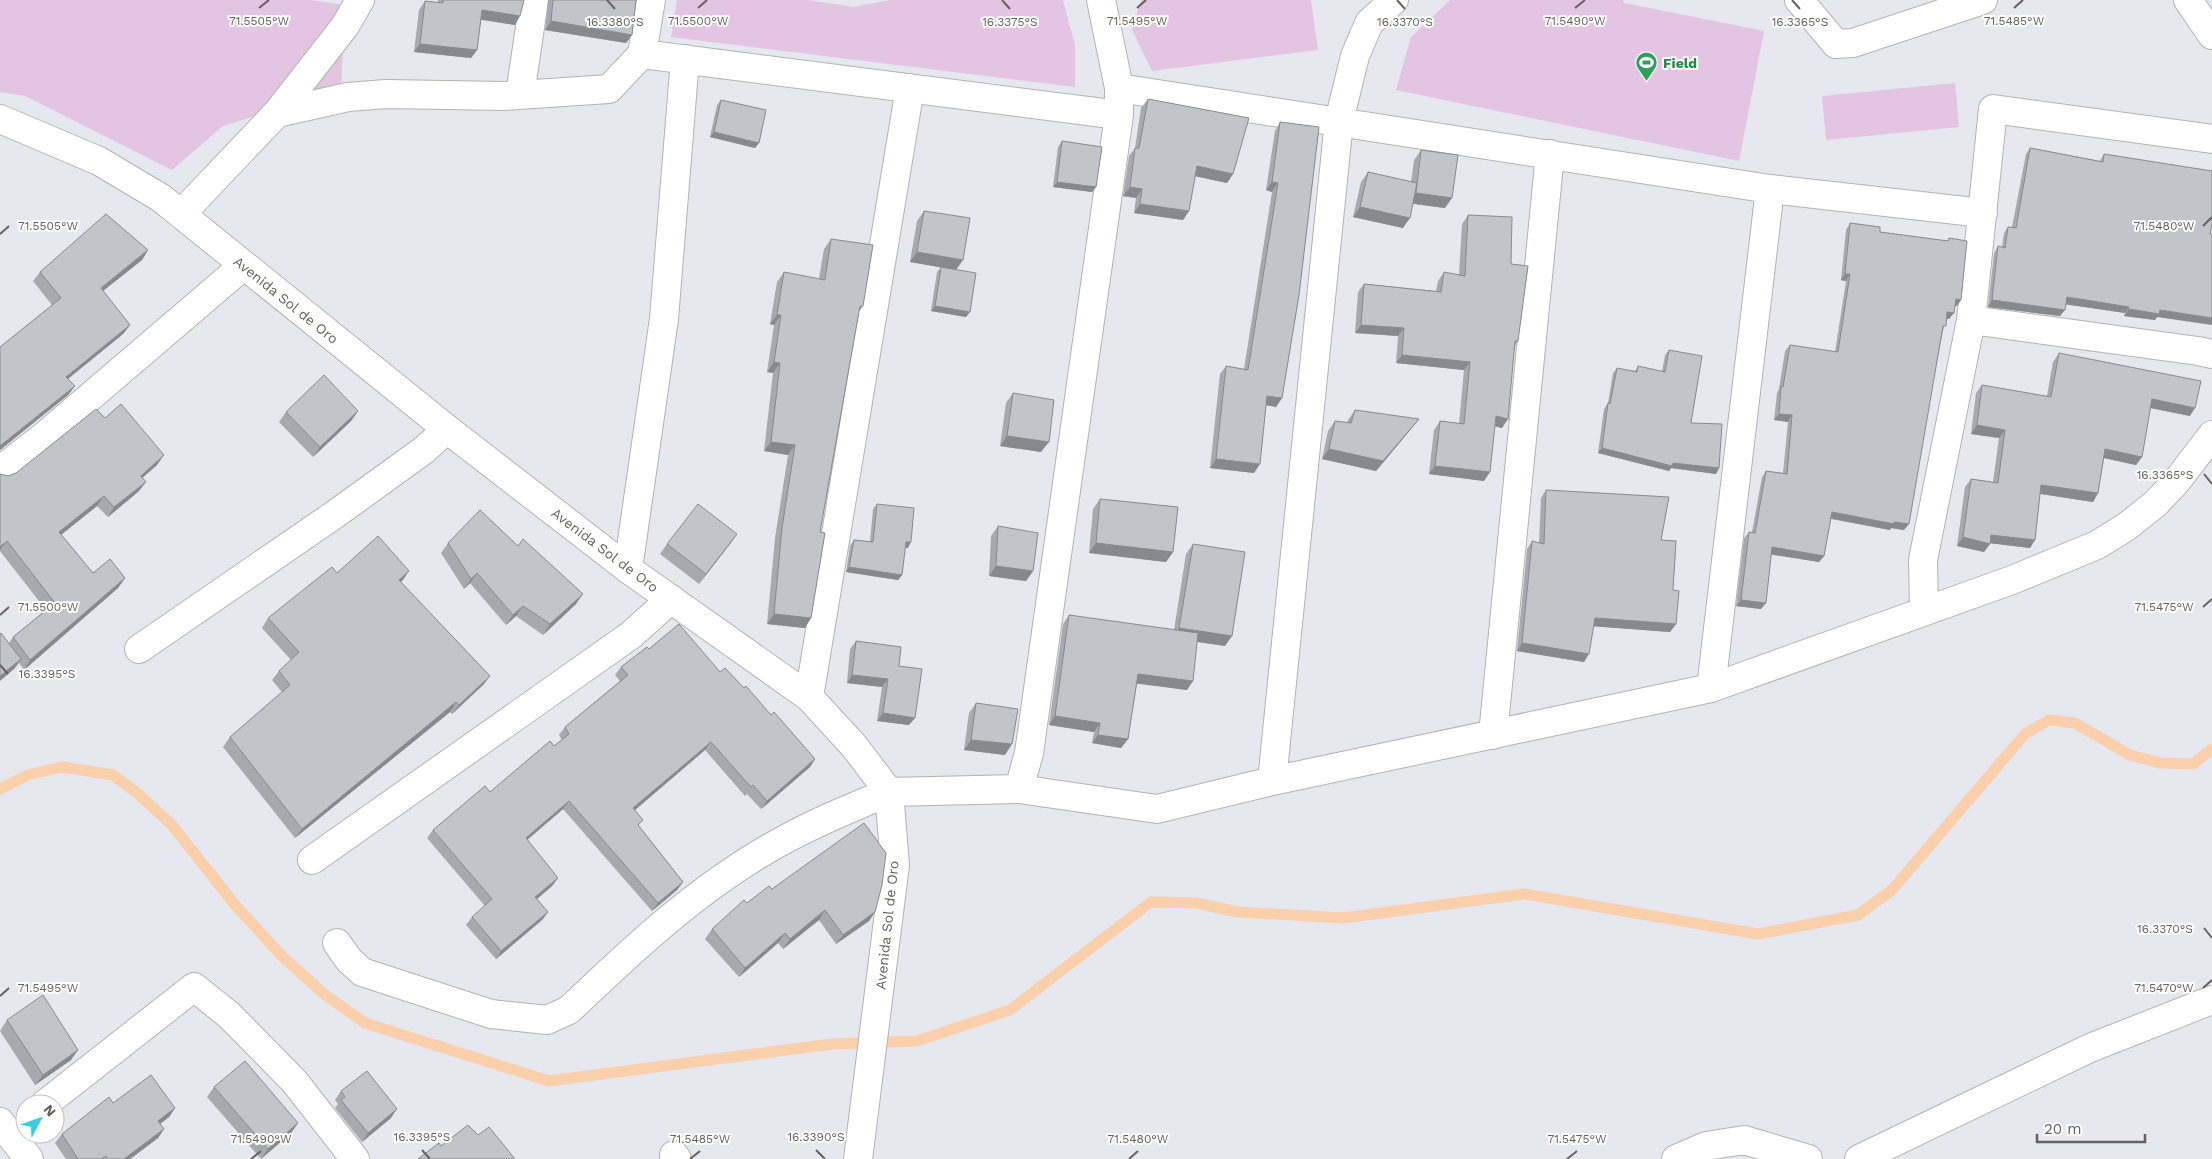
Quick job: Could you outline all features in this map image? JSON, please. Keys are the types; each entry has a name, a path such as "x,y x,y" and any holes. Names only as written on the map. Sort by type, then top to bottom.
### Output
{"street":[{"path":"181,214 277,113 345,26 360,0"},
{"path":"520,95 534,0"},
{"path":"277,113 358,96 386,94 520,95 609,90 642,54 651,0"},
{"path":"1019,789 1029,753 1119,101 1107,21 1101,0"},
{"path":"1799,0 1836,44 1853,43 1983,0"},
{"path":"2188,0 2212,35"},
{"path":"1272,781 1339,122 1355,56 1370,23 1386,3"},
{"path":"642,54 910,88 1119,101 1339,122 1770,189 1983,213"},
{"path":"628,568 664,319 685,60"},
{"path":"809,697 910,88"},
{"path":"1924,610 1923,560 1971,320 1993,109 2212,139"},
{"name":"Avenida Sol de Oro","path":"0,119 99,161 146,188 181,214 243,266 448,429 628,568 809,697 854,746 889,792 895,865 858,1159"},
{"path":"1493,735 1550,154"},
{"path":"1711,688 1770,189"},
{"path":"0,470 42,438 243,266"},
{"path":"1971,320 2198,350 2212,354"},
{"path":"139,649 334,515 424,450 448,429"},
{"path":"337,943 349,960 362,972 491,1014 547,1020 569,1010 682,907 722,878 781,841 835,814 889,792 1019,789 1157,809 1272,781 1711,688 2012,580 2097,546 2126,527 2155,504 2176,482 2212,435"},
{"path":"312,860 631,635 671,599"},
{"path":"58,1094 194,987 229,1015 294,1081 355,1159"},
{"path":"1858,1159 2090,1048 2212,1000"},
{"path":"8,1129 28,1159"},
{"path":"1676,1159 1706,1146 1723,1151 1744,1140 1808,1159"}],"shaded area":[{"path":"0,0 310,0 345,5 341,89 223,126 172,170 25,96 0,92"},
{"path":"677,0 808,0 853,7 890,0 1063,0 1075,45 1075,87 671,37"},
{"path":"1141,0 1311,0 1318,50 1152,71 1132,30"},
{"name":"Field","path":"1450,0 1623,0 1624,3 1764,31 1739,161 1396,90 1411,37"},
{"path":"1955,83 1959,127 1826,140 1822,96"}],"building":[{"path":"443,0 524,0 520,16 482,10 477,50 420,44 425,1 443,3"},
{"path":"553,0 636,0 632,35 551,21"},
{"path":"1148,99 1249,118 1233,174 1197,166 1189,211 1140,204 1142,189 1130,187 1135,148 1139,148"},
{"path":"721,100 766,110 759,143 714,132"},
{"path":"1280,122 1319,127 1299,295 1282,398 1267,396 1260,464 1216,459 1226,366 1248,370 1278,183 1272,182"},
{"path":"1062,141 1102,147 1096,187 1057,182"},
{"path":"2030,148 2103,162 2104,154 2212,171 2212,224 2210,234 2212,234 2212,318 2160,310 2159,314 2067,297 2065,310 1992,300 1998,246 2005,248 2008,227 2016,228"},
{"path":"1421,150 1458,155 1452,198 1416,193"},
{"path":"1368,172 1417,183 1410,218 1360,207"},
{"path":"924,211 970,218 963,260 917,252"},
{"path":"106,214 148,250 101,288 130,325 66,377 75,386 0,446 0,347 61,298 40,272"},
{"path":"1468,215 1512,217 1511,264 1528,266 1518,341 1515,341 1508,419 1496,416 1490,472 1435,466 1440,421 1464,424 1470,362 1402,355 1404,328 1361,325 1364,284 1441,292 1444,272 1465,276"},
{"path":"1850,223 1880,227 1880,232 1948,241 1949,238 1967,241 1961,300 1956,299 1954,313 1947,312 1946,326 1943,326 1909,524 1894,522 1894,524 1832,512 1824,556 1772,547 1766,603 1741,600 1749,532 1755,533 1766,471 1787,474 1792,415 1779,414 1781,386 1783,387 1790,345 1838,352 1850,274 1845,274"},
{"path":"831,239 873,245 863,306 860,306 820,532 825,533 811,618 774,614 782,528 795,445 771,442 780,363 774,362 781,315 777,315 784,272 825,280"},
{"path":"941,267 976,273 970,312 935,306"},
{"path":"1669,350 1702,356 1691,423 1722,424 1719,468 1673,463 1672,466 1602,448 1608,403 1610,404 1617,368 1637,372 1638,366 1665,372"},
{"path":"2059,353 2201,381 2195,408 2152,399 2142,457 2105,449 2098,493 2041,485 2035,540 1991,535 1990,544 1963,537 1971,479 1998,483 2005,430 1977,425 1982,385 2051,397"},
{"path":"324,375 358,411 320,447 286,412"},
{"path":"1013,393 1054,400 1049,442 1007,436"},
{"path":"121,404 164,455 141,476 146,482 114,507 104,496 59,532 93,573 110,559 125,578 30,660 13,637 55,603 7,541 0,547 0,474 8,476 16,473 96,409 105,418"},
{"path":"1355,410 1419,419 1383,461 1329,449 1335,421 1351,423"},
{"path":"1546,490 1669,497 1661,540 1676,541 1673,590 1679,591 1676,624 1595,618 1589,654 1522,643 1532,541 1544,544"},
{"path":"1100,499 1178,507 1173,552 1096,543"},
{"path":"698,504 737,534 706,574 667,544"},
{"path":"877,504 914,508 911,542 906,542 902,575 849,567 854,540 873,542"},
{"path":"480,510 518,546 523,539 583,594 550,624 523,606 513,615 477,573 471,579 448,543"},
{"path":"998,526 1038,533 1033,571 996,566"},
{"path":"378,536 409,571 399,580 490,676 459,705 456,702 302,829 230,737 290,685 279,671 299,652 268,618 332,567 337,573"},
{"path":"1193,544 1245,552 1232,636 1179,628"},
{"path":"1069,615 1198,633 1193,681 1138,674 1128,739 1098,735 1100,723 1055,716"},
{"path":"679,624 720,672 725,668 744,688 746,686 771,715 774,712 815,759 767,801 753,785 751,787 711,742 633,808 643,820 638,825 683,882 658,903 569,801 526,838 558,878 535,897 548,912 501,951 472,917 492,899 433,830 485,786 490,792 550,741 554,746 569,734 565,727 628,675 621,667 647,647 649,649"},
{"path":"1,633 21,659 0,676 0,635"},
{"path":"856,641 901,647 899,666 922,669 915,718 883,713 888,679 852,675"},
{"path":"976,703 1018,709 1012,744 971,740"},
{"path":"864,823 886,853 882,885 875,912 843,935 825,910 790,939 785,933 745,968 712,929 744,900 747,903 769,886 772,889"},
{"path":"43,995 78,1050 43,1075 7,1020"},
{"path":"245,1061 298,1123 268,1149 214,1087"},
{"path":"367,1071 397,1109 368,1133 341,1100 345,1097 341,1091"},
{"path":"151,1075 175,1108 158,1121 164,1129 124,1159 108,1159 106,1156 101,1159 78,1159 65,1139 65,1132 109,1097 113,1103"},
{"path":"468,1125 478,1135 489,1127 515,1159 418,1159 439,1143 441,1146"}],"waterway":[{"path":"0,789 28,775 62,767 113,775 136,792 172,825 236,906 283,957 324,994 365,1023 549,1081 832,1044 917,1041 1010,1010 1151,902 1196,903 1238,912 1343,918 1524,894 1758,934 1858,915 1892,890 2025,734 2049,720 2075,723 2130,755 2160,763 2193,764 2212,749"}],"place":[{"name":"Field","path":"1647,82"}]}
